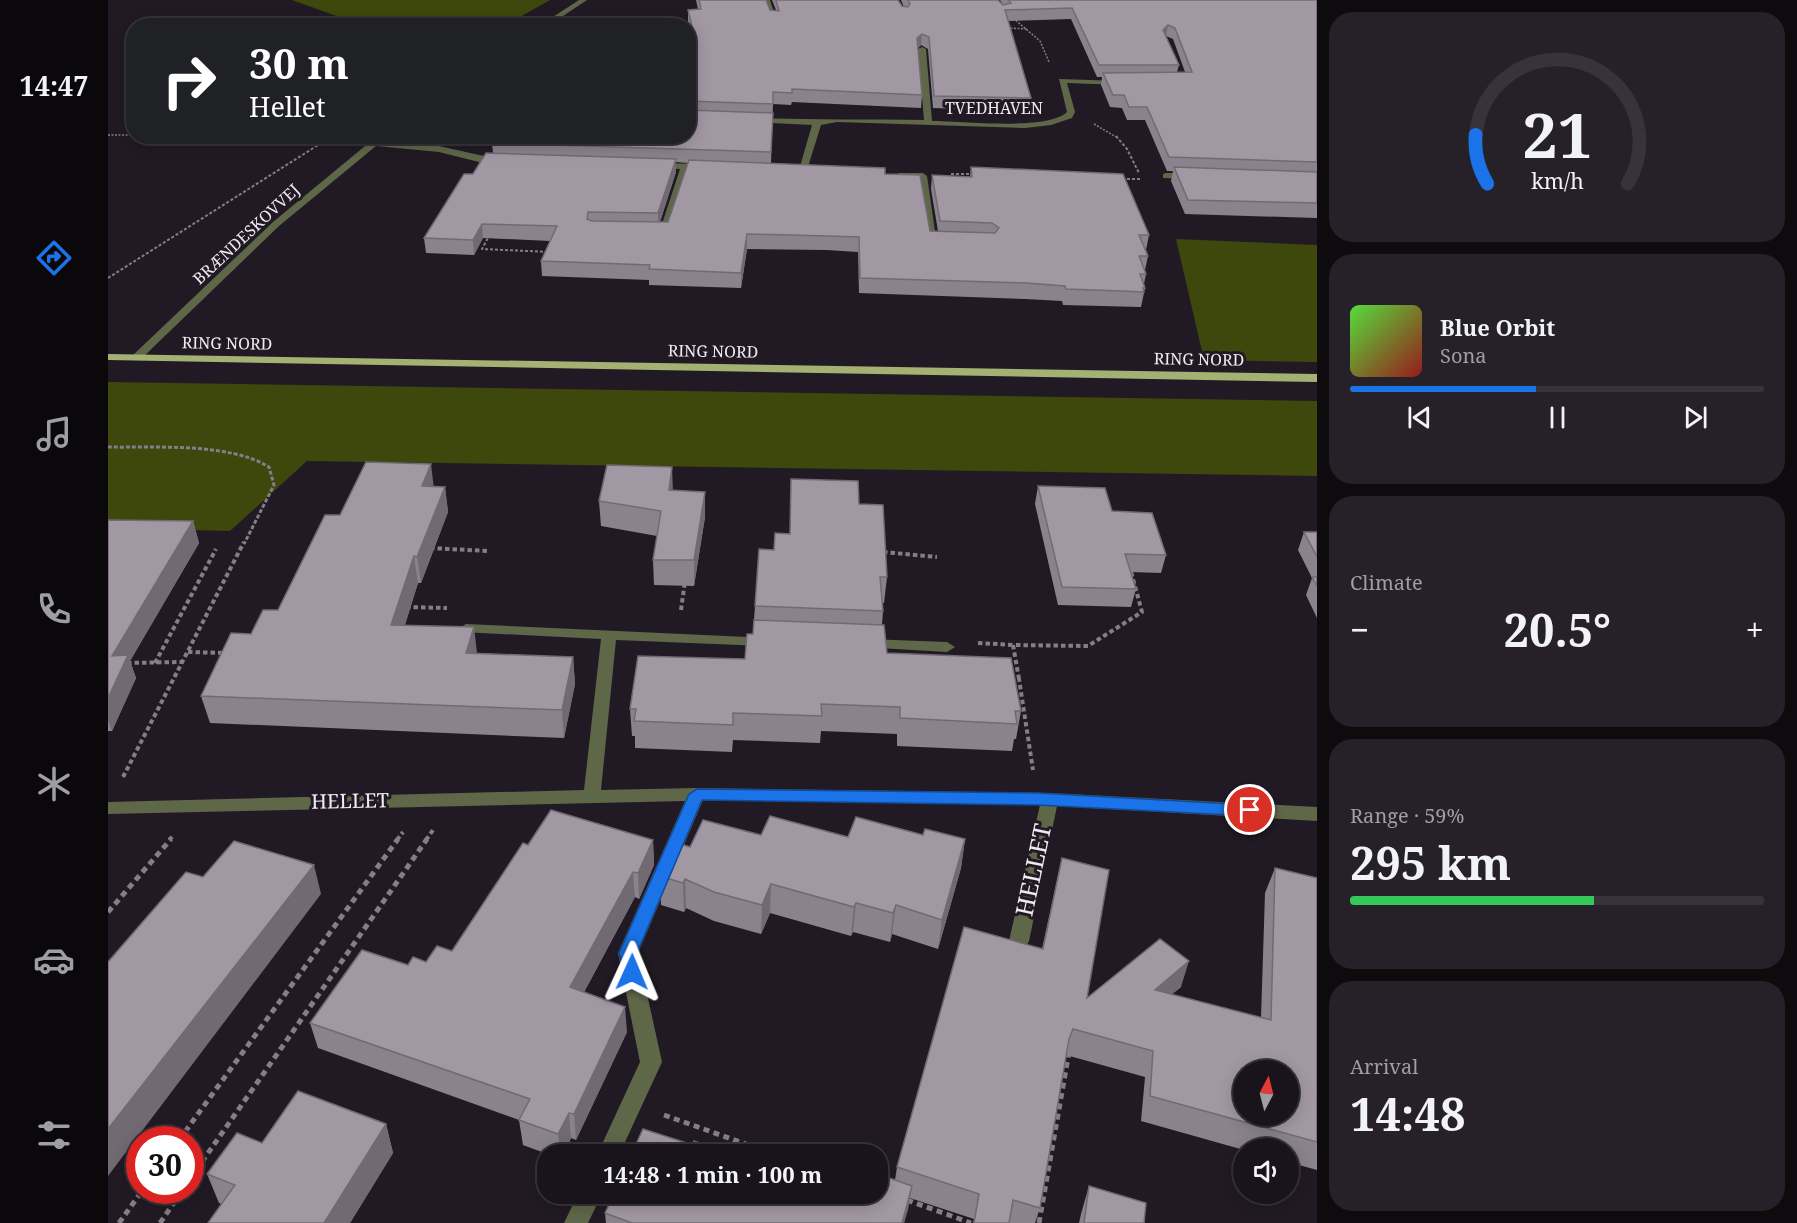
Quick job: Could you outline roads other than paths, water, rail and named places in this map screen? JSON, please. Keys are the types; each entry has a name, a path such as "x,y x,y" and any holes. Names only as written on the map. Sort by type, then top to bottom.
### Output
{"main road":[{"name":"RING NORD","path":"108,357 1317,378"}],"street":[{"path":"555,18 584,0"},
{"path":"766,0 775,20"},
{"name":"TVEDHAVEN","path":"922,49 928,122"},
{"name":"TVEDHAVEN","path":"748,120 817,123 837,120 1025,126 1051,123 1069,116 1071,112 1062,81 1130,83"},
{"path":"803,170 817,123"},
{"path":"372,144 439,149 487,161 517,162"},
{"name":"BRÆNDESKOVVEJ","path":"136,358 276,224 372,144"},
{"path":"640,165 720,168"},
{"path":"640,232 664,233 685,166"},
{"path":"791,170 814,171"},
{"path":"890,175 923,176 932,241 956,242"},
{"path":"1166,176 1200,177"},
{"path":"466,629 775,641"},
{"path":"592,795 609,635"},
{"path":"855,644 947,647"},
{"path":"613,1144 651,1062 628,953 697,794"},
{"name":"HELLET","path":"108,807 697,794 1044,799 1317,814"},
{"name":"HELLET","path":"1019,942 1044,799"},
{"path":"576,1223 585,1204"}]}
